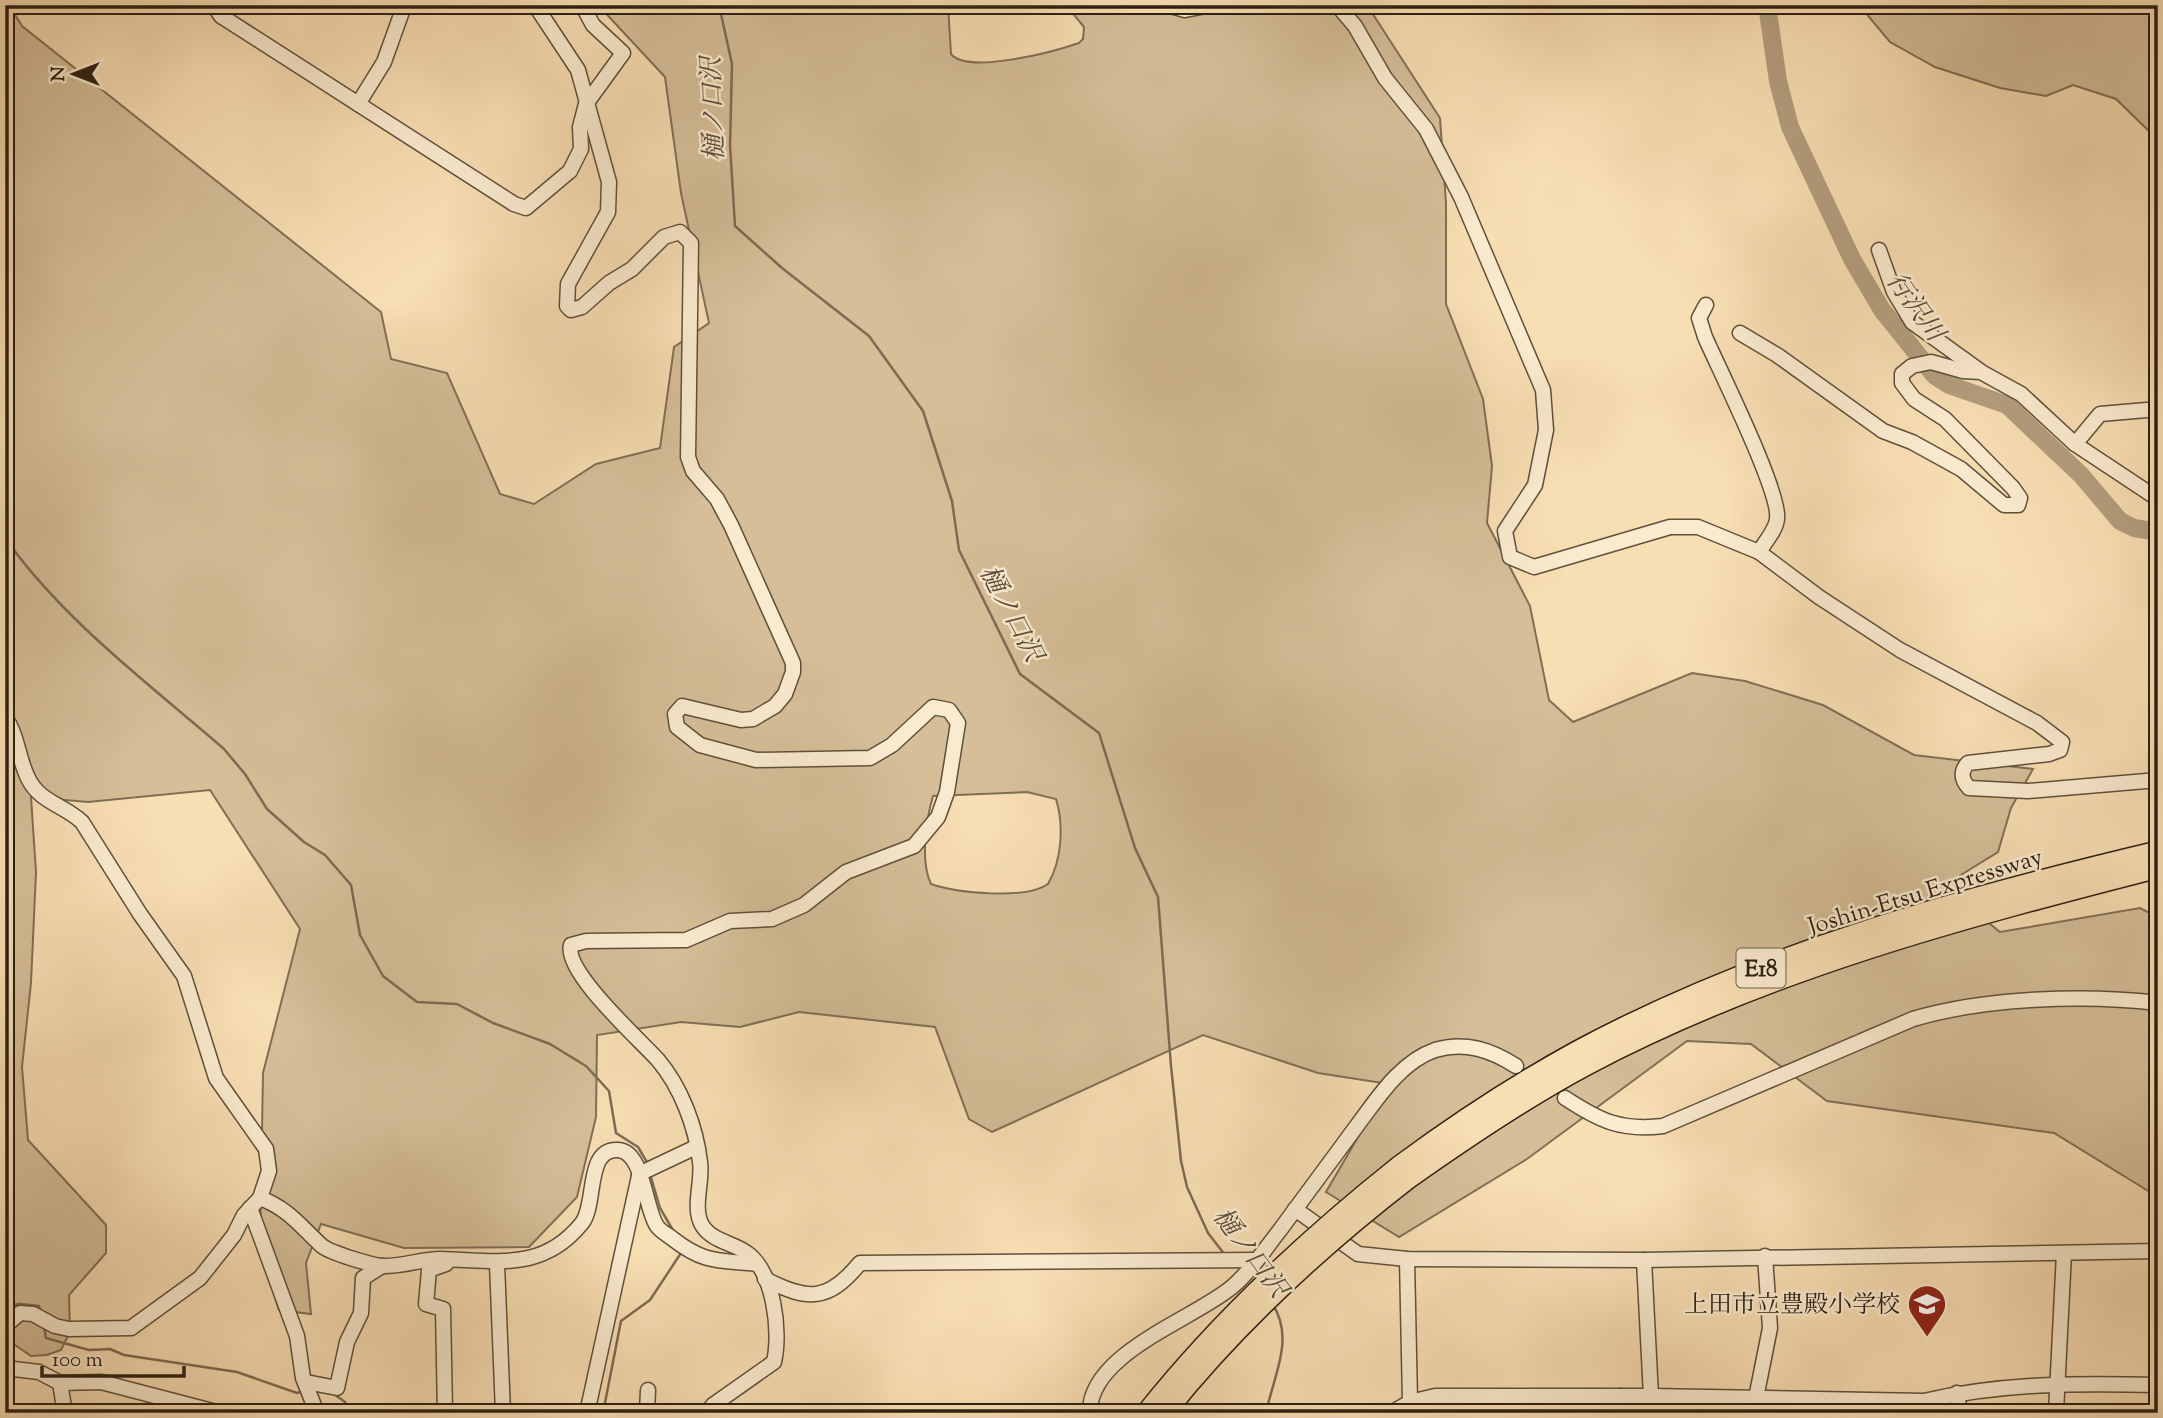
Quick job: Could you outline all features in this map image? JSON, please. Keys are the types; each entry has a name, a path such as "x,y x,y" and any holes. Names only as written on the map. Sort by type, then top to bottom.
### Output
{"highway":[{"name":"Joshin-Etsu Expressway","path":"1146,1413 1204,1345 1270,1277 1495,1100 1578,1051 1723,983 1827,945 1946,907 2158,851"},
{"name":"Joshin-Etsu Expressway","path":"1165,1413 1214,1355 1290,1278 1404,1173 1577,1071 1730,998 1893,941 2158,868"}],"street":[{"path":"213,5 221,16 514,204 526,208 570,171 581,149 580,127 586,104 623,53 593,25 582,5"},
{"path":"535,5 578,70 611,194 608,212 568,284 567,306 571,310 582,307 609,283 632,269 670,233 680,232 688,237 693,255 688,457 693,471 717,499 731,525 793,663 785,694 764,715 741,720 682,706 676,714 677,727 700,745 757,760 831,759 870,758 892,745 933,708 949,710 958,723 947,792 938,817 914,846 846,872 804,905 772,919 730,921 686,940 586,941 571,945 571,960 607,1006 660,1062 684,1101 700,1162 699,1212 702,1226 714,1236 748,1253 765,1279 778,1332 774,1362 713,1405 708,1413"},
{"path":"1167,5 1185,10 1211,5"},
{"path":"1337,5 1354,26 1385,78 1426,129 1461,197 1544,390 1546,430 1535,485 1506,531 1510,557 1534,568 1670,527 1698,527 1759,552 1819,597 1900,650 2037,723 2062,742 2060,750 2049,754 1968,764 1962,774 1962,781 1969,788 2028,791 2158,780"},
{"path":"358,104 383,62 403,9"},
{"path":"1879,250 1894,292 1912,322 1981,372 2021,394 2075,444 2158,499"},
{"path":"1706,305 1699,318 1704,337 1757,454 1777,510 1777,522 1759,552"},
{"path":"1740,333 1777,355 1883,431 1912,442 1961,469 2004,505 2018,505 2020,498 2013,488 1980,453 1945,419 1914,399 1902,383 1902,374 1924,364 1981,372"},
{"path":"2075,444 2099,414 2158,409"},
{"path":"5,716 16,735 27,777 32,785 48,803 73,814 82,822 133,904 184,976 216,1078 266,1149 269,1171 255,1203 200,1278 131,1328 69,1329 20,1313 5,1326"},
{"path":"1565,1098 1614,1125 1637,1129 1663,1126 1913,1019 1951,1008 2093,998 2158,1003"},
{"path":"1090,1413 1095,1388 1114,1367 1140,1344 1231,1287 1257,1260 1379,1096 1402,1070 1435,1050 1467,1046 1497,1054 1516,1066"},
{"path":"639,1174 696,1147"},
{"path":"255,1203 297,1219 324,1248 382,1266 440,1259 497,1264 538,1256 582,1223 592,1205 592,1182 597,1165 608,1151 622,1150 629,1153 639,1174 656,1226 703,1260 757,1264"},
{"path":"587,1413 639,1174"},
{"path":"255,1203 297,1336 306,1382 317,1413"},
{"path":"1295,1209 1358,1254 1407,1259 1644,1260 1765,1255 2158,1251"},
{"path":"2056,1413 2064,1253"},
{"path":"1765,1255 1770,1328 1758,1398 1767,1413"},
{"path":"1407,1259 1410,1402"},
{"path":"765,1279 801,1296 815,1296 848,1278 860,1263 1257,1260"},
{"path":"1644,1260 1651,1396 1645,1413"},
{"path":"444,1413 443,1309 426,1304 426,1298 429,1270 455,1261"},
{"path":"497,1264 503,1413"},
{"path":"306,1382 337,1388 347,1342 360,1313 363,1278 382,1266"},
{"path":"5,1368 39,1371 60,1384 102,1382 219,1413"},
{"path":"1391,1413 1410,1402 1435,1396 1758,1398 1924,1407 1957,1393 2057,1382 2158,1385"},
{"path":"60,1384 65,1413"},
{"path":"647,1413 648,1390"},
{"path":"1957,1393 1960,1413"},
{"path":"1617,1413 1621,1396"},
{"path":"1674,1413 1679,1398"},
{"path":"1700,1413 1705,1398"},
{"path":"1736,1398 1744,1413"}],"shaded area":[{"path":"5,5 9,5 22,26 381,312 391,359 447,373 500,494 534,504 596,464 660,448 674,347 709,323 681,193 665,77 598,5 948,5 951,54 960,60 993,62 1079,43 1083,39 1084,27 1066,5 1367,5 1440,118 1446,203 1446,304 1483,399 1492,466 1487,523 1530,606 1549,700 1573,722 1692,673 1745,681 1823,705 1914,755 2033,769 2011,808 1998,852 1943,886 2000,932 2140,908 2158,917 2158,1197 2054,1133 1827,1101 1751,1044 1687,1041 1527,1159 1399,1237 1326,1192 1389,1084 1318,1073 1203,1035 992,1132 969,1119 935,1027 799,1012 740,1027 681,1022 597,1035 596,1117 577,1197 529,1247 404,1248 321,1224 306,1263 311,1314 279,1310 260,1247 263,1073 300,929 210,790 88,802 31,797 36,872 31,983 22,1067 28,1140 106,1225 106,1253 69,1295 70,1332 61,1350 47,1355 31,1356 5,1338","holes":["1027,792 1056,799 1060,820 1059,853 1048,884 1038,889 1008,893 974,892 931,884 925,852 926,828 933,796"]},
{"path":"1859,5 2158,5 2158,140 2116,99 2073,85 2046,96 2000,88 1935,67 1890,42"}],"waterway":[{"name":"樋ノ口沢","path":"719,5 732,64 730,145 735,226 782,268 869,336 923,411 952,501 959,550 1020,674 1099,733 1135,848 1158,897 1171,1066 1181,1161 1187,1187 1208,1233 1225,1255"},
{"name":"行沢川","path":"1767,5 1778,81 1790,127 1852,259 1882,310 1935,376 1949,385 2007,405 2081,475 2120,521 2134,528 2158,532"},
{"path":"5,538 53,597 108,650 224,749 245,774 267,809 304,842 325,855 351,885 360,935 383,976 417,1002 457,1004 493,1023 550,1044 586,1066 609,1091 616,1133 638,1147 648,1164"},
{"path":"650,1174 660,1208 674,1232"},
{"path":"603,1413 621,1321 650,1300 681,1253"},
{"name":"樋ノ口沢","path":"1266,1413 1282,1345 1282,1331 1273,1305"},
{"path":"5,1306 39,1306 41,1313"},
{"path":"44,1326 46,1338 89,1350 110,1349 124,1355 237,1372 297,1393 304,1391"},
{"path":"334,1394 345,1402 350,1413"}],"place":[{"name":"上田市立豊殿小学校","path":"1927,1338"}]}
